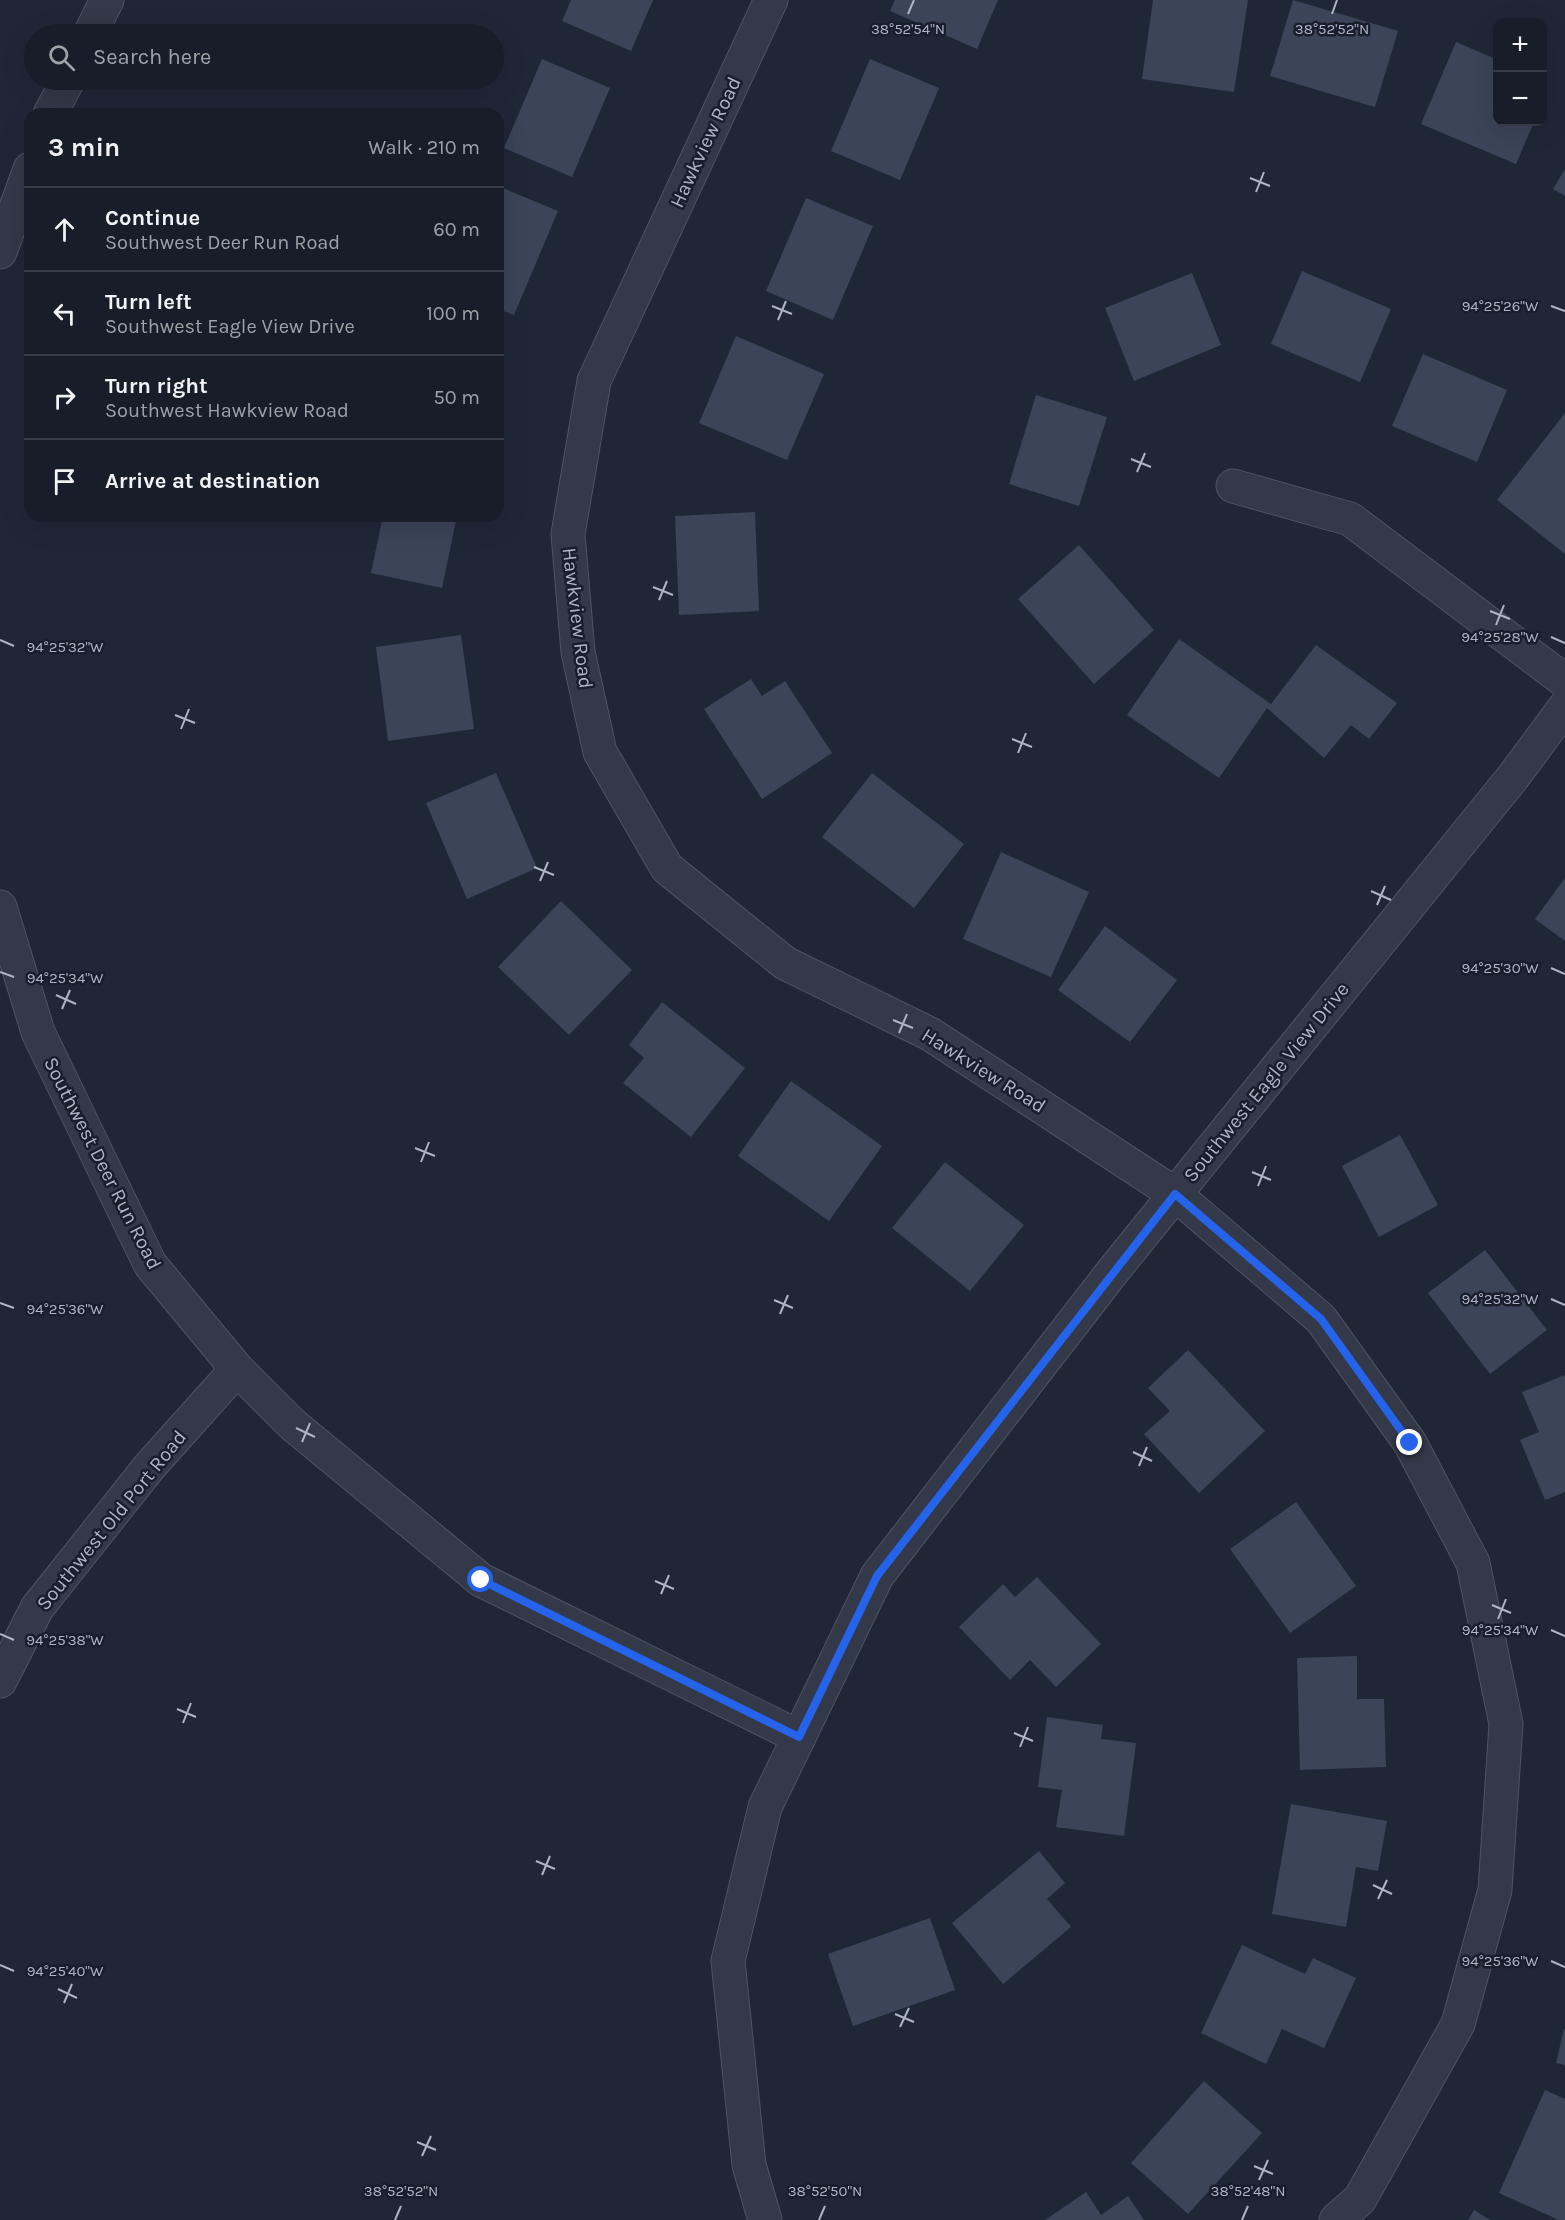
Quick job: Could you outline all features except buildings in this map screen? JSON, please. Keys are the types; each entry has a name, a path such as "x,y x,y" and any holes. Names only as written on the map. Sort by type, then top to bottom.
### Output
{"street":[{"path":"95,24 107,0"},
{"name":"Hawkview Road","path":"771,0 594,381 568,534 578,652 600,752 667,868 785,963 930,1034 1175,1194 1321,1319 1410,1443 1473,1563 1506,1724 1495,1890 1458,2024 1360,2199 1336,2220"},
{"path":"53,108 63,90"},
{"path":"0,252 24,186"},
{"path":"1233,486 1350,519 1565,681"},
{"name":"Southwest Eagle View Drive","path":"765,2220 749,2165 728,1961 765,1807 877,1576 1175,1194 1513,777 1565,707"},
{"name":"Southwest Deer Run Road","path":"0,908 38,1032 150,1264 237,1369 291,1424 481,1580 799,1737"},
{"name":"Southwest Old Port Road","path":"0,1681 38,1608 150,1466 237,1369"}],"route":[{"path":"481,1580 799,1737 877,1576 1175,1194 1321,1319 1410,1443"}]}
